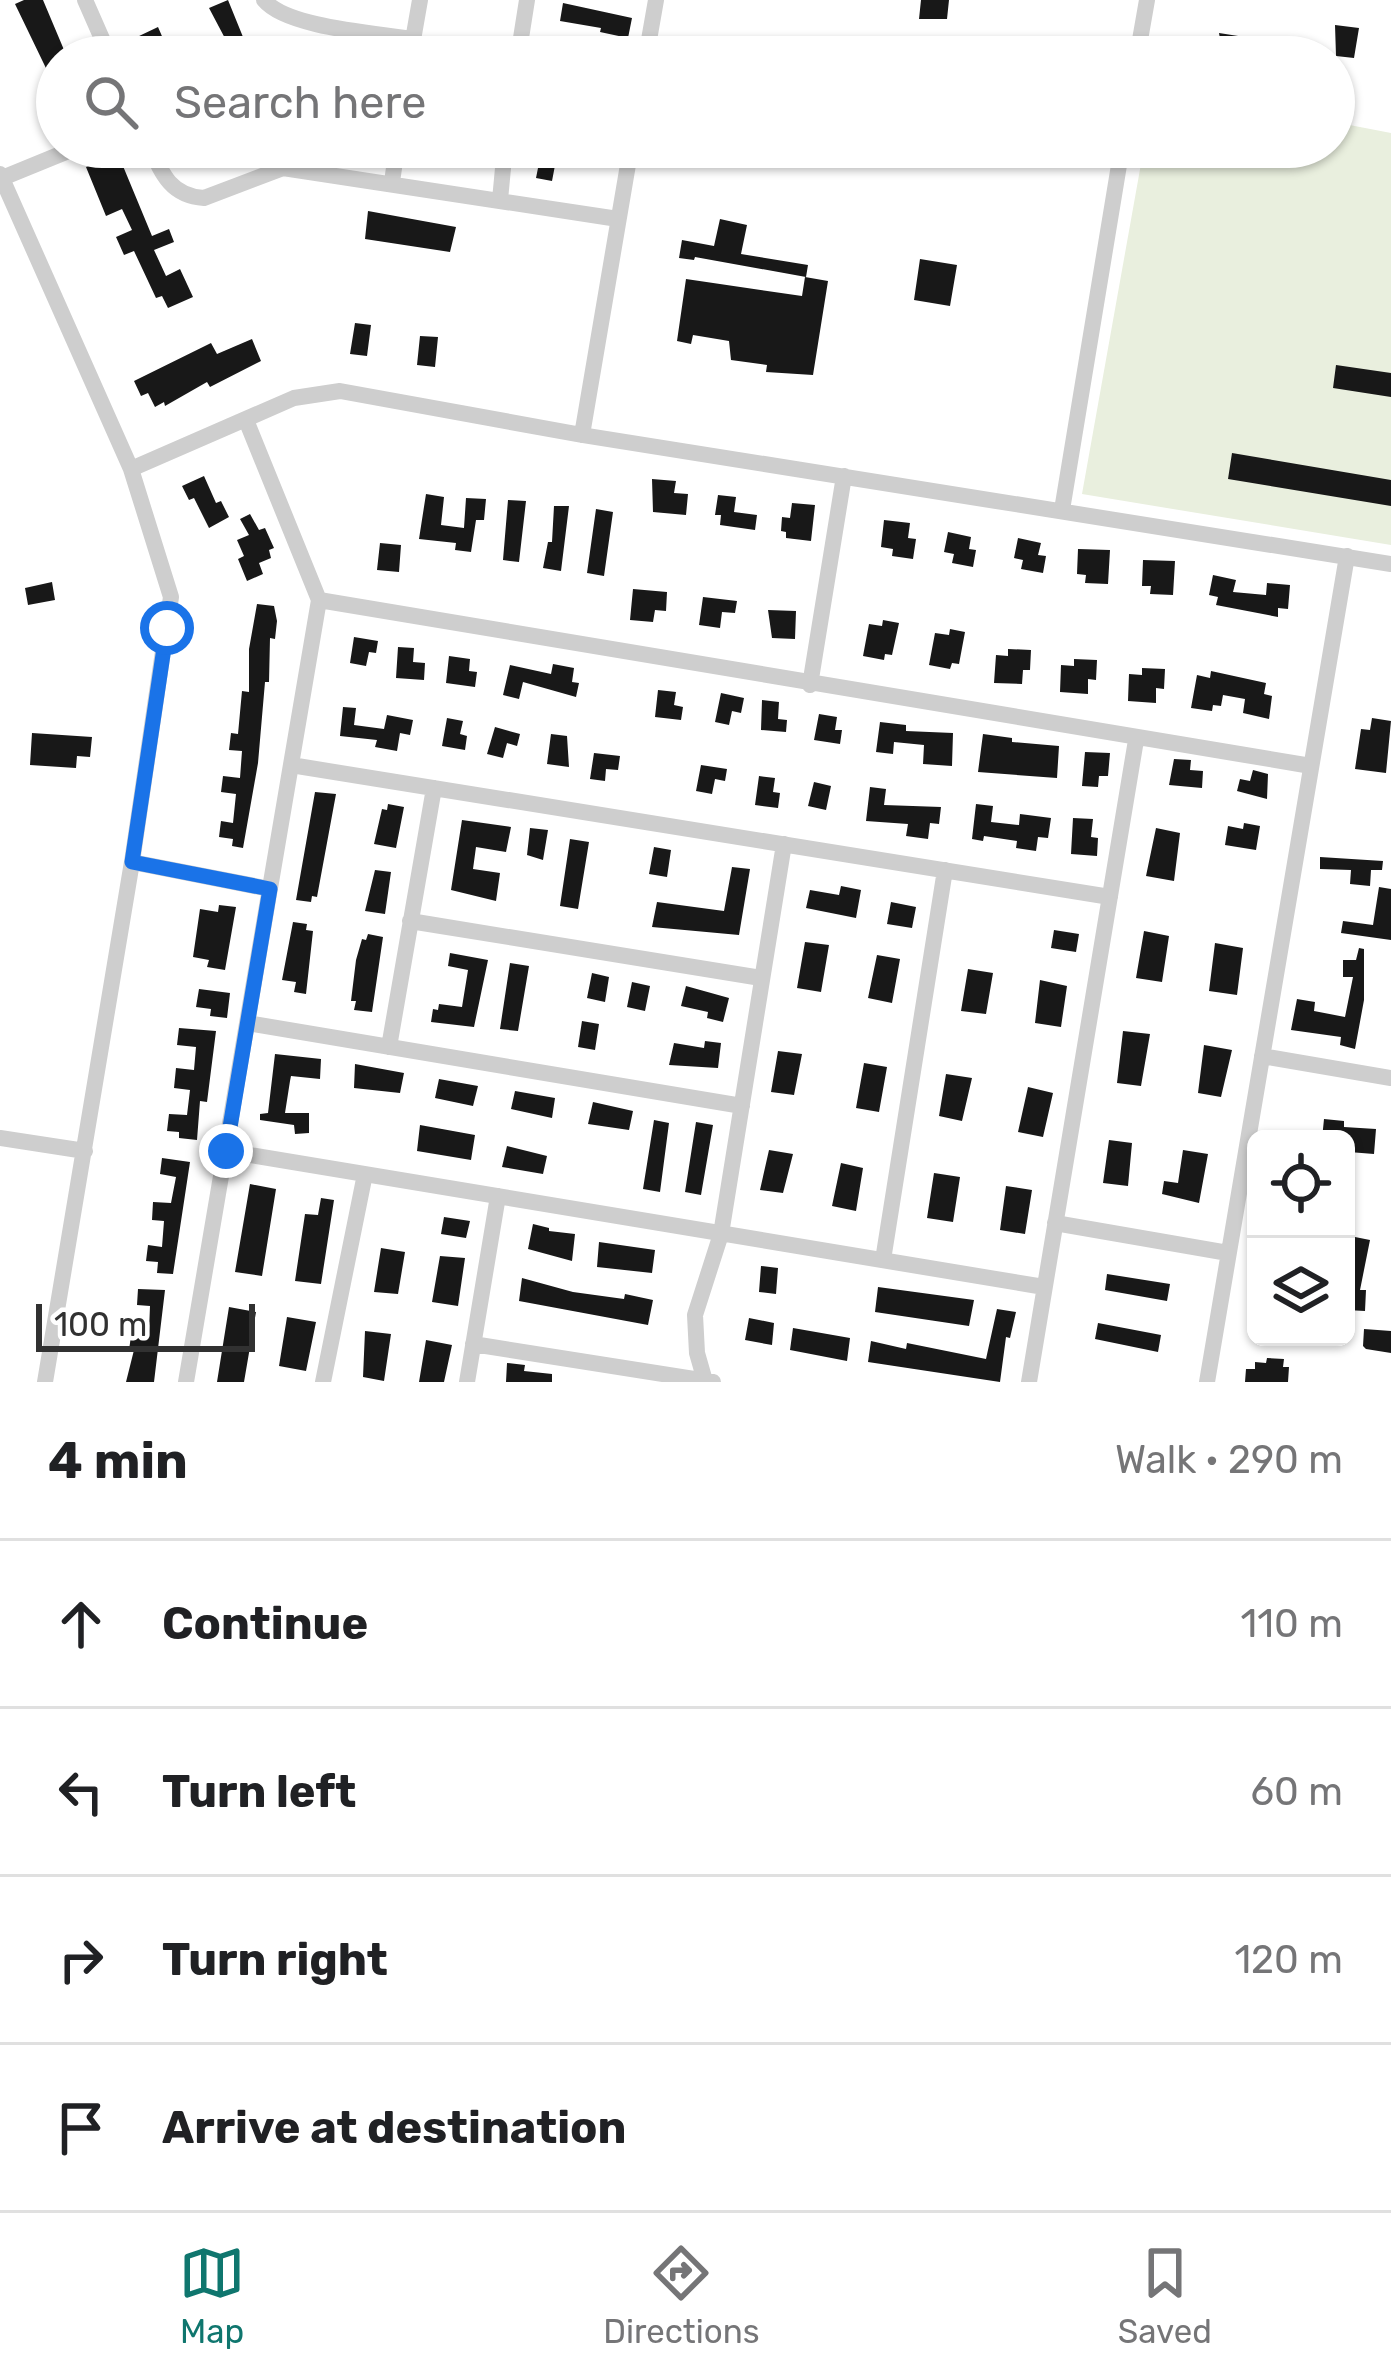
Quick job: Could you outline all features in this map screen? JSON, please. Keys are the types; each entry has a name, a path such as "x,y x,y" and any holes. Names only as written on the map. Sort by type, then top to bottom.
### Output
{"street":[{"path":"85,0 101,36"},
{"path":"264,0 296,19 364,36"},
{"path":"414,36 420,0"},
{"path":"521,36 527,0"},
{"path":"650,36 656,0"},
{"path":"1141,36 1147,0"},
{"path":"36,163 1,176 131,469 171,597 45,1382"},
{"path":"159,168 181,195 204,198 280,168"},
{"path":"290,168 618,220"},
{"path":"392,182 394,168"},
{"path":"500,200 503,168"},
{"path":"581,435 627,168"},
{"path":"1062,511 1119,168"},
{"path":"131,469 294,398 340,391 581,435 1391,564"},
{"path":"186,1382 319,601 246,420"},
{"path":"810,685 844,476"},
{"path":"1207,1382 1347,556"},
{"path":"319,601 1311,766"},
{"path":"1029,1382 1136,740"},
{"path":"291,765 1110,897"},
{"path":"389,1047 434,788"},
{"path":"709,1382 697,1353 695,1316 722,1234 784,844"},
{"path":"132,862 270,889"},
{"path":"884,1260 945,870"},
{"path":"410,921 761,978"},
{"path":"247,1023 742,1106"},
{"path":"1262,1056 1391,1078"},
{"path":"0,1138 85,1150"},
{"path":"226,1151 1045,1287"},
{"path":"323,1382 365,1174"},
{"path":"467,1382 498,1196"},
{"path":"1055,1223 1228,1253"},
{"path":"473,1344 709,1382"}],"green space":[{"path":"1355,126 1391,133 1391,545 1082,494 1140,168 1355,168"}],"building":[{"path":"43,0 58,36 36,36 36,48 15,4"},
{"path":"228,0 243,36 224,36 209,8"},
{"path":"921,0 949,0 947,19 919,19"},
{"path":"563,3 632,18 628,36 560,21"},
{"path":"1335,25 1359,28 1355,52 1355,36 1335,36"},
{"path":"158,27 162,36 139,36"},
{"path":"86,168 124,168 152,236 169,229 174,242 154,250 166,276 180,269 193,297 168,308 162,296 156,298 134,251 124,255 116,237 132,230 122,209 106,216"},
{"path":"538,168 554,168 552,181 536,178"},
{"path":"368,211 456,227 450,252 365,239"},
{"path":"720,219 747,225 741,254 808,265 806,277 679,258 682,240 714,246"},
{"path":"920,259 957,265 950,306 914,300"},
{"path":"805,277 828,281 813,375 766,372 767,365 731,360 729,341 693,335 691,344 677,341 686,279 802,296"},
{"path":"355,323 371,325 367,356 350,354"},
{"path":"420,336 438,337 435,367 417,365"},
{"path":"252,339 261,361 210,387 207,382 165,406 164,402 155,407 148,393 141,396 134,381 211,343 217,354"},
{"path":"1336,365 1391,373 1391,397 1333,388"},
{"path":"1232,453 1391,480 1391,506 1228,479"},
{"path":"204,476 216,503 221,501 229,517 209,528 194,498 189,500 182,486"},
{"path":"652,479 676,481 674,493 688,494 686,515 653,512"},
{"path":"426,494 444,497 441,525 464,528 466,498 486,499 484,520 476,520 471,552 455,550 456,543 419,539"},
{"path":"718,495 736,497 734,512 757,515 755,530 720,525 721,515 715,515"},
{"path":"508,500 526,501 519,562 503,560"},
{"path":"792,503 815,505 811,541 786,538 781,531 782,517 790,518"},
{"path":"554,506 569,506 561,571 543,568 548,542 552,542"},
{"path":"596,509 613,512 604,576 587,573"},
{"path":"250,514 259,530 265,528 274,548 269,550 271,558 259,563 263,574 247,581 237,540 249,535 240,519"},
{"path":"884,520 910,523 908,538 916,539 913,559 892,556 893,549 881,547"},
{"path":"948,532 971,537 969,549 976,550 973,567 952,563 954,554 944,552"},
{"path":"1018,538 1041,543 1038,555 1046,556 1043,573 1021,569 1023,560 1014,558"},
{"path":"380,543 401,545 399,572 377,570"},
{"path":"1078,549 1110,550 1108,584 1085,583 1086,575 1077,574"},
{"path":"1143,560 1175,561 1173,595 1150,594 1151,586 1142,586"},
{"path":"1213,575 1236,580 1233,592 1266,595 1267,583 1290,585 1288,609 1278,608 1278,617 1216,605 1218,597 1209,595"},
{"path":"52,582 55,600 28,605 25,588"},
{"path":"633,589 667,592 666,611 655,610 653,622 630,620"},
{"path":"703,597 737,601 735,613 722,612 720,628 699,625"},
{"path":"257,604 274,606 277,621 275,639 270,638 269,682 265,682 258,763 243,848 232,846 233,839 219,837 221,821 233,823 236,794 221,792 223,776 240,778 242,751 229,750 231,733 238,734 242,691 249,692 249,649"},
{"path":"768,610 796,611 795,639 772,638"},
{"path":"883,620 899,623 892,655 885,654 884,660 863,656 869,624 882,626"},
{"path":"950,629 965,632 959,664 952,663 950,669 929,665 935,633 949,635"},
{"path":"354,637 378,641 366,666 350,663"},
{"path":"398,647 414,648 413,662 425,663 424,680 396,678"},
{"path":"1008,649 1031,650 1030,670 1023,670 1022,684 994,683 996,655 1008,656"},
{"path":"449,656 470,659 469,671 477,672 475,687 446,683"},
{"path":"1074,659 1097,660 1096,680 1088,679 1088,694 1060,692 1061,665 1074,666"},
{"path":"553,664 574,668 572,682 579,683 576,697 523,682 519,699 503,695 510,665 551,674"},
{"path":"1142,668 1165,669 1164,689 1156,688 1156,703 1128,701 1129,674 1142,675"},
{"path":"1211,671 1266,683 1264,694 1272,696 1269,719 1243,713 1245,699 1223,695 1221,706 1213,705 1212,711 1191,708 1197,675 1210,678"},
{"path":"658,690 676,692 674,705 683,707 681,720 655,717"},
{"path":"721,693 744,698 741,713 732,711 729,725 715,722"},
{"path":"762,700 779,702 778,719 787,720 786,732 761,730"},
{"path":"343,707 356,708 354,725 384,729 387,715 413,720 410,735 400,733 397,751 375,747 377,740 340,736"},
{"path":"819,714 837,717 840,744 814,740"},
{"path":"447,718 463,721 460,734 467,736 465,750 442,746"},
{"path":"1372,718 1391,721 1386,773 1355,769 1361,729 1370,730"},
{"path":"880,722 906,725 906,731 953,733 952,766 923,764 924,745 894,742 893,754 876,752"},
{"path":"495,727 520,734 517,746 507,743 503,758 487,754"},
{"path":"32,733 92,737 90,757 77,756 76,768 30,765"},
{"path":"551,734 567,736 569,767 547,764"},
{"path":"983,734 1059,746 1057,778 978,772"},
{"path":"1085,752 1110,753 1108,776 1099,776 1098,787 1082,786"},
{"path":"594,753 620,756 618,770 606,769 605,781 590,779"},
{"path":"1174,759 1191,760 1190,770 1203,771 1202,788 1169,785"},
{"path":"701,765 727,769 725,781 715,779 712,794 696,791"},
{"path":"1253,770 1268,774 1267,799 1237,791 1240,779 1250,781"},
{"path":"759,776 775,778 778,808 755,805"},
{"path":"814,782 831,786 826,810 808,806"},
{"path":"870,787 886,789 884,805 941,807 939,824 930,823 928,839 906,836 908,824 866,821"},
{"path":"315,792 336,794 317,897 312,896 311,902 296,900"},
{"path":"388,804 404,807 396,848 374,844 382,809 387,810"},
{"path":"976,804 993,806 991,822 1019,825 1020,814 1051,818 1048,838 1038,837 1036,851 1016,848 1017,841 972,839"},
{"path":"1073,818 1093,819 1091,837 1098,838 1097,856 1071,854"},
{"path":"462,820 511,827 506,852 476,847 473,869 500,873 496,901 451,890"},
{"path":"1244,823 1260,826 1256,850 1225,845 1228,826 1243,829"},
{"path":"530,828 548,830 543,860 527,855"},
{"path":"1156,828 1180,833 1174,881 1146,876"},
{"path":"570,839 589,842 578,909 560,906"},
{"path":"654,847 671,850 667,877 649,874"},
{"path":"1320,857 1383,861 1382,870 1371,870 1370,886 1350,884 1351,870 1320,869"},
{"path":"732,867 750,869 739,935 652,927 657,902 724,911"},
{"path":"375,870 391,872 385,914 365,911"},
{"path":"841,886 861,890 856,918 806,908 810,890 839,895"},
{"path":"1379,887 1391,889 1391,940 1341,933 1343,921 1373,925"},
{"path":"891,902 916,907 912,928 887,924"},
{"path":"219,905 236,907 225,970 207,967 209,960 193,957 200,909 218,912"},
{"path":"293,922 307,924 306,930 313,931 306,994 294,992 296,982 282,980"},
{"path":"1054,930 1079,934 1076,952 1051,948"},
{"path":"1144,931 1169,936 1162,982 1136,978"},
{"path":"368,934 383,937 372,1012 354,1010 356,1001 351,1001 356,960"},
{"path":"805,942 829,945 821,992 797,988"},
{"path":"1215,943 1243,948 1237,995 1209,991"},
{"path":"1359,948 1364,949 1364,1000 1355,1049 1340,1045 1341,1037 1291,1030 1297,999 1315,1002 1314,1011 1345,1017 1353,977 1343,977 1343,960 1356,960"},
{"path":"450,953 488,960 474,1027 431,1022 439,1004 462,1007 468,970 448,966"},
{"path":"877,955 900,959 892,1003 868,998"},
{"path":"510,963 529,966 518,1031 500,1029"},
{"path":"968,969 993,973 986,1014 961,1011"},
{"path":"592,973 609,977 605,1002 587,998"},
{"path":"1040,980 1067,986 1061,1027 1035,1023"},
{"path":"632,982 650,986 645,1011 627,1007"},
{"path":"686,986 729,998 723,1022 707,1018 708,1012 681,1006"},
{"path":"199,989 230,993 227,1018 210,1016 211,1009 196,1007"},
{"path":"582,1021 599,1024 595,1050 578,1047"},
{"path":"179,1028 216,1031 207,1102 200,1101 197,1140 167,1131 169,1114 187,1115 190,1090 174,1088 176,1068 194,1070 196,1047 177,1045"},
{"path":"1123,1031 1150,1034 1141,1086 1117,1083"},
{"path":"705,1041 721,1043 718,1068 669,1065 674,1043 704,1048"},
{"path":"1204,1045 1232,1050 1221,1097 1198,1093"},
{"path":"778,1051 802,1054 794,1095 771,1092"},
{"path":"275,1054 321,1059 320,1079 291,1076 290,1081 285,1113 309,1113 309,1133 295,1134 294,1125 260,1120 260,1114 268,1113"},
{"path":"864,1063 887,1067 879,1112 856,1108"},
{"path":"355,1064 404,1073 400,1093 354,1088"},
{"path":"946,1074 972,1078 962,1121 939,1116"},
{"path":"439,1079 478,1086 473,1106 435,1098"},
{"path":"1028,1087 1053,1093 1043,1137 1018,1132"},
{"path":"515,1091 555,1098 552,1118 511,1109"},
{"path":"593,1102 633,1111 629,1130 588,1124"},
{"path":"1324,1119 1344,1121 1344,1127 1376,1129 1374,1154 1355,1152 1355,1130 1323,1130"},
{"path":"654,1120 669,1123 660,1192 643,1189"},
{"path":"696,1122 713,1125 701,1195 685,1192"},
{"path":"420,1125 475,1135 471,1160 417,1151"},
{"path":"1109,1140 1132,1143 1128,1186 1103,1183"},
{"path":"507,1146 547,1156 543,1174 502,1167"},
{"path":"769,1150 793,1154 783,1193 760,1190"},
{"path":"1183,1150 1208,1154 1199,1203 1162,1194 1164,1181 1178,1183"},
{"path":"162,1158 190,1162 173,1274 157,1273 158,1262 146,1261 148,1245 162,1247 164,1221 152,1220 153,1202 171,1203 176,1177 160,1174"},
{"path":"841,1163 863,1168 856,1211 832,1206"},
{"path":"934,1173 960,1177 953,1222 927,1218"},
{"path":"250,1184 276,1189 262,1276 235,1272"},
{"path":"1006,1186 1032,1190 1025,1234 1000,1230"},
{"path":"321,1198 334,1200 321,1284 295,1281 305,1214 318,1215"},
{"path":"444,1217 470,1221 466,1238 441,1234"},
{"path":"533,1224 575,1234 572,1261 528,1249"},
{"path":"1355,1237 1370,1240 1360,1290 1366,1290 1365,1311 1355,1310"},
{"path":"599,1242 655,1250 652,1273 597,1267"},
{"path":"381,1248 405,1252 398,1294 374,1292"},
{"path":"440,1256 465,1258 458,1306 432,1302"},
{"path":"761,1266 778,1268 776,1294 759,1292"},
{"path":"1107,1274 1170,1284 1167,1301 1105,1290"},
{"path":"522,1278 573,1292 653,1300 648,1325 519,1301"},
{"path":"878,1287 974,1300 969,1326 875,1312"},
{"path":"138,1289 165,1290 154,1382 126,1382 134,1350 129,1350 132,1329 149,1331 150,1306 137,1305"},
{"path":"229,1307 256,1312 244,1382 217,1382"},
{"path":"997,1309 1016,1312 1010,1338 1006,1337 1000,1382 868,1362 871,1341 986,1359"},
{"path":"287,1317 316,1322 306,1371 279,1366"},
{"path":"749,1318 774,1323 772,1345 745,1340"},
{"path":"1098,1323 1161,1335 1158,1352 1095,1339"},
{"path":"793,1328 850,1338 847,1361 790,1350"},
{"path":"1364,1329 1391,1331 1391,1353 1366,1349"},
{"path":"365,1331 391,1334 384,1381 363,1377"},
{"path":"426,1340 452,1345 444,1382 419,1382"},
{"path":"1267,1358 1284,1359 1288,1382 1245,1382 1246,1369 1255,1369 1255,1362 1266,1363"},
{"path":"507,1363 525,1365 524,1371 552,1374 552,1382 506,1382"}],"route":[{"path":"167,628 132,862 270,889 226,1151"}]}
